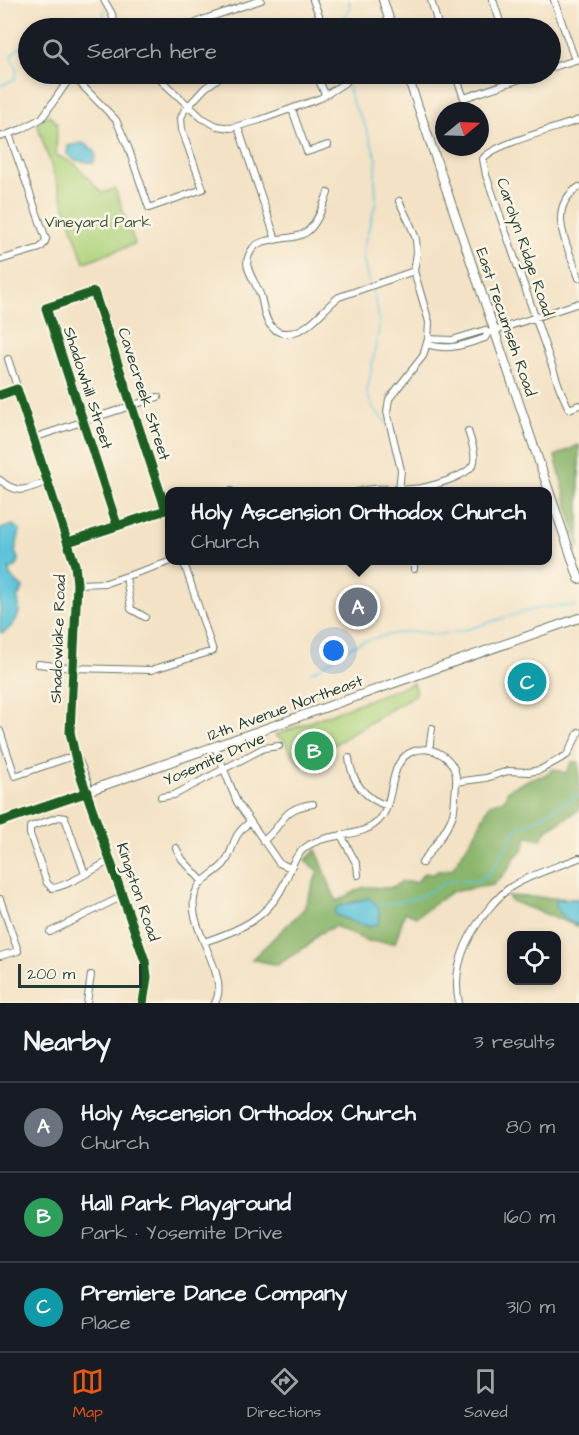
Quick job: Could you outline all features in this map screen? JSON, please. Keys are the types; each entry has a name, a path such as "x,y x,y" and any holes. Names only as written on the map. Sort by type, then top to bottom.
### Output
{"main road":[{"path":"382,0 388,18"},
{"name":"East Tecumseh Road","path":"410,84 491,332 546,487"},
{"name":"East Tecumseh Road","path":"552,503 579,579"},
{"name":"12th Avenue Northeast","path":"0,822 579,618"}],"street":[{"path":"208,18 261,0"},
{"path":"314,0 319,18"},
{"path":"430,0 436,18"},
{"path":"493,0 499,18"},
{"path":"554,0 577,59 561,64"},
{"path":"108,5 118,6"},
{"path":"0,137 42,118 66,84"},
{"path":"81,84 116,120 149,208 203,189 181,124 182,115 210,84"},
{"path":"165,84 202,118 222,127 238,127 292,109 321,98 342,84"},
{"path":"320,84 325,94"},
{"path":"459,84 464,98 498,84"},
{"path":"292,109 306,152 328,145"},
{"name":"Carolyn Ridge Road","path":"579,120 498,148 485,155 483,159 486,175 535,318 569,409 579,405"},
{"path":"238,127 276,240"},
{"path":"0,260 40,248 44,244 45,237 9,134"},
{"path":"579,187 564,201 560,217 579,278"},
{"path":"328,193 310,229 297,237 259,243 253,248 247,261 271,327 278,332 297,331 317,319 330,303 339,297 414,271"},
{"path":"399,201 416,239 417,253 414,271 429,322 428,339 423,356 389,399 387,412 401,470 399,487"},
{"name":"Cavecreek Street","path":"94,292 165,507"},
{"name":"Shadowhill Street","path":"94,292 46,308 117,525"},
{"path":"428,339 452,340 485,330 491,332 579,303"},
{"name":"Shadowlake Road","path":"8,359 75,565 70,732 76,755 82,763 88,782 88,792"},
{"path":"0,395 17,389"},
{"path":"33,438 158,397"},
{"path":"423,487 469,471 474,464 474,453 468,431"},
{"path":"0,480 18,491 48,481"},
{"name":"Cavecreek Street","path":"68,542 165,510"},
{"path":"76,584 101,585 165,564"},
{"path":"38,664 73,668 151,670 213,651 184,565"},
{"path":"126,577 130,608 145,617"},
{"path":"429,750 432,728"},
{"path":"0,731 15,776 76,755"},
{"path":"456,782 486,778 508,771 540,770 567,755 579,732"},
{"name":"Yosemite Drive","path":"160,797 174,795 264,748 279,746"},
{"path":"215,747 232,793 250,822 279,863 291,868"},
{"path":"204,942 236,931 252,922 278,895 299,853 308,845 364,830 375,824 388,806 396,772 402,759 415,751 429,750 438,752 448,759 455,772 456,782 452,818 422,862"},
{"path":"350,758 351,771 362,790 373,800 388,806"},
{"name":"Kingston Road","path":"88,792 146,968 143,1003"},
{"path":"263,841 271,835 285,815 300,806 313,804"},
{"path":"85,874 65,818 59,817 30,828 30,834 48,885 52,888 85,874 111,860"},
{"path":"215,1003 220,985 193,905 197,890 225,862 235,838 250,822"},
{"path":"341,835 357,865 358,874"},
{"path":"176,848 182,859 203,882"},
{"path":"456,1003 456,986 461,959 471,933 482,917 513,885 579,858"},
{"path":"50,932 123,896"},
{"path":"0,899 18,951 0,956"},
{"path":"87,1003 91,975"}],"green space":[{"name":"Vineyard Park","path":"49,115 57,123 56,155 75,164 102,193 115,189 135,244 84,262 37,124"},
{"path":"579,445 579,549 555,456"},
{"path":"413,683 416,694 301,765 285,741 275,735"},
{"path":"572,762 579,762 579,810 548,829 541,839 527,836 523,850 493,885 451,892 416,917 405,912 395,943 367,941 335,926 318,934 309,945 277,965 252,959 304,909 318,871 305,861 316,850 337,901 364,887 390,888 402,882 417,882 424,873 435,874 437,871 452,869 476,832 490,804 504,800 508,790 554,769 566,773","holes":["368,898 375,904 370,927 336,915 350,903"]},
{"path":"508,896 579,899 579,927 511,901"}],"water":[{"path":"83,143 94,150 96,155 94,163 75,160 67,154 68,146"},
{"path":"13,525 20,530 15,552 19,561 16,567 9,568 10,576 23,588 17,597 19,613 12,626 3,633 0,632 0,529"},
{"path":"369,898 378,909 380,916 378,924 363,925 336,915 337,907"},
{"path":"579,899 579,925 568,920 554,905 556,900"}],"waterway":[{"path":"344,18 349,8 349,0"},
{"path":"102,18 105,10"},
{"path":"0,86 15,79 17,69 11,58 18,49"},
{"path":"347,85 377,159 376,202 363,249 369,283"},
{"path":"371,288 378,311 379,329 367,391 374,409 387,423"},
{"path":"311,672 355,645 395,633 452,633 528,611 576,606"},
{"path":"378,906 416,898 454,880 474,882 486,876 496,864 515,831 579,795"}],"cycle path":[{"path":"117,525 46,308 94,292 165,507"},
{"path":"0,395 17,389 75,565 77,584 70,732 77,765 145,961 147,977 143,1003"},
{"path":"68,542 165,510"},
{"path":"0,822 88,792"}],"place":[{"name":"Holy Ascension Orthodox Church","path":"358,607"},
{"name":"Premiere Dance Company","path":"527,682"},
{"name":"Hall Park Playground","path":"314,751"}]}
